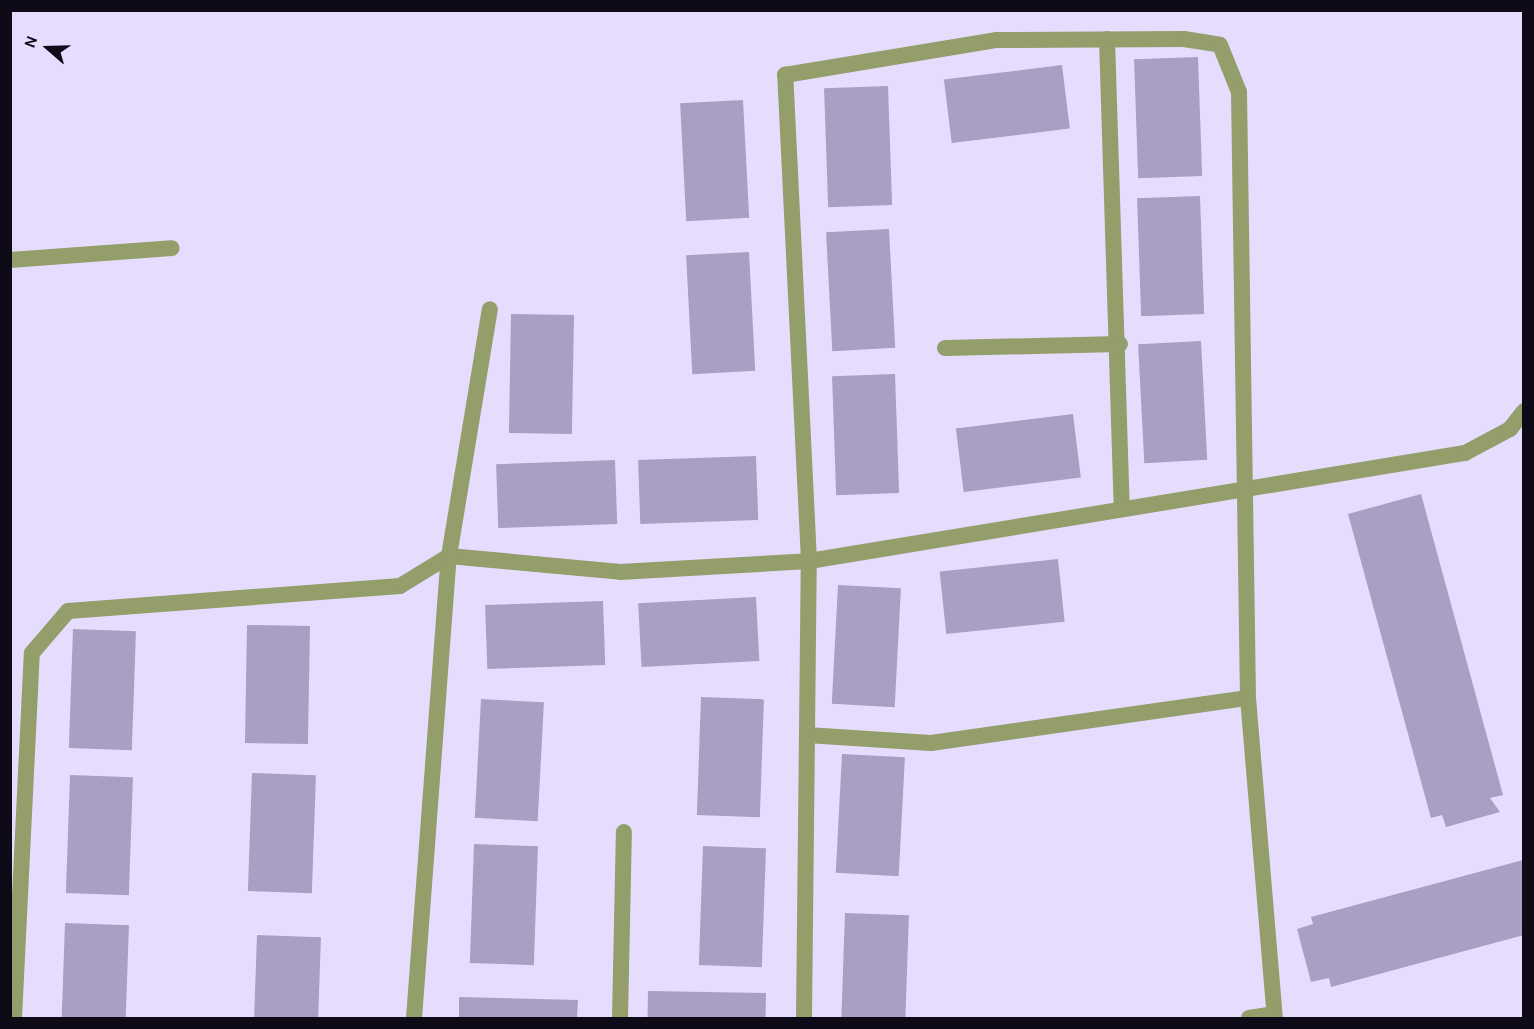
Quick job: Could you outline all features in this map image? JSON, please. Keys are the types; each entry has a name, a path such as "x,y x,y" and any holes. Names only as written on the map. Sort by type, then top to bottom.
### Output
{"street":[{"path":"1107,39 1120,344 1122,509"},
{"path":"804,1018 809,561 785,75 997,40 1107,39 1220,45 1239,92 1247,488 1248,698 1275,1016 1248,1018"},
{"path":"10,260 172,248"},
{"path":"414,1018 449,556 490,309"},
{"path":"945,348 1120,344"},
{"path":"14,1018 32,653 68,612 400,586 449,556 620,572 809,561 1465,453 1510,429 1524,411"},
{"path":"807,735 932,743 1248,698"},
{"path":"621,1018 624,832"}],"building":[{"path":"1198,57 1202,176 1138,178 1134,59"},
{"path":"1062,65 1070,129 952,143 944,80"},
{"path":"888,86 892,205 828,207 824,88"},
{"path":"743,100 749,218 686,221 680,103"},
{"path":"1200,196 1204,314 1141,316 1137,198"},
{"path":"889,229 895,348 832,351 826,232"},
{"path":"749,252 755,371 692,374 686,255"},
{"path":"511,314 574,315 572,434 509,433"},
{"path":"1201,341 1207,460 1144,463 1138,344"},
{"path":"895,374 899,493 836,495 832,376"},
{"path":"1073,414 1081,478 964,492 956,428"},
{"path":"756,456 758,520 640,524 638,460"},
{"path":"615,460 617,524 498,528 496,464"},
{"path":"1421,494 1503,795 1490,798 1500,812 1446,827 1442,815 1431,818 1348,514"},
{"path":"1058,559 1065,622 946,634 940,571"},
{"path":"838,585 901,588 895,707 832,704"},
{"path":"756,597 759,661 642,667 638,603"},
{"path":"603,601 605,665 487,669 485,605"},
{"path":"247,625 310,626 308,744 245,743"},
{"path":"73,629 136,631 132,750 69,748"},
{"path":"701,697 764,699 760,817 697,815"},
{"path":"481,699 544,702 538,821 475,818"},
{"path":"842,754 905,757 899,876 836,873"},
{"path":"252,773 316,775 312,893 248,891"},
{"path":"70,775 133,777 129,895 66,893"},
{"path":"474,844 538,846 534,965 470,963"},
{"path":"703,846 766,848 762,967 699,965"},
{"path":"1523,860 1524,935 1331,987 1329,978 1311,982 1297,929 1313,924 1311,917"},
{"path":"845,913 909,915 905,1018 841,1018"},
{"path":"65,923 129,925 126,1018 62,1018"},
{"path":"257,935 321,937 318,1018 254,1018"},
{"path":"648,991 766,993 766,1018 648,1018"},
{"path":"459,997 578,1000 577,1018 459,1018"}]}
